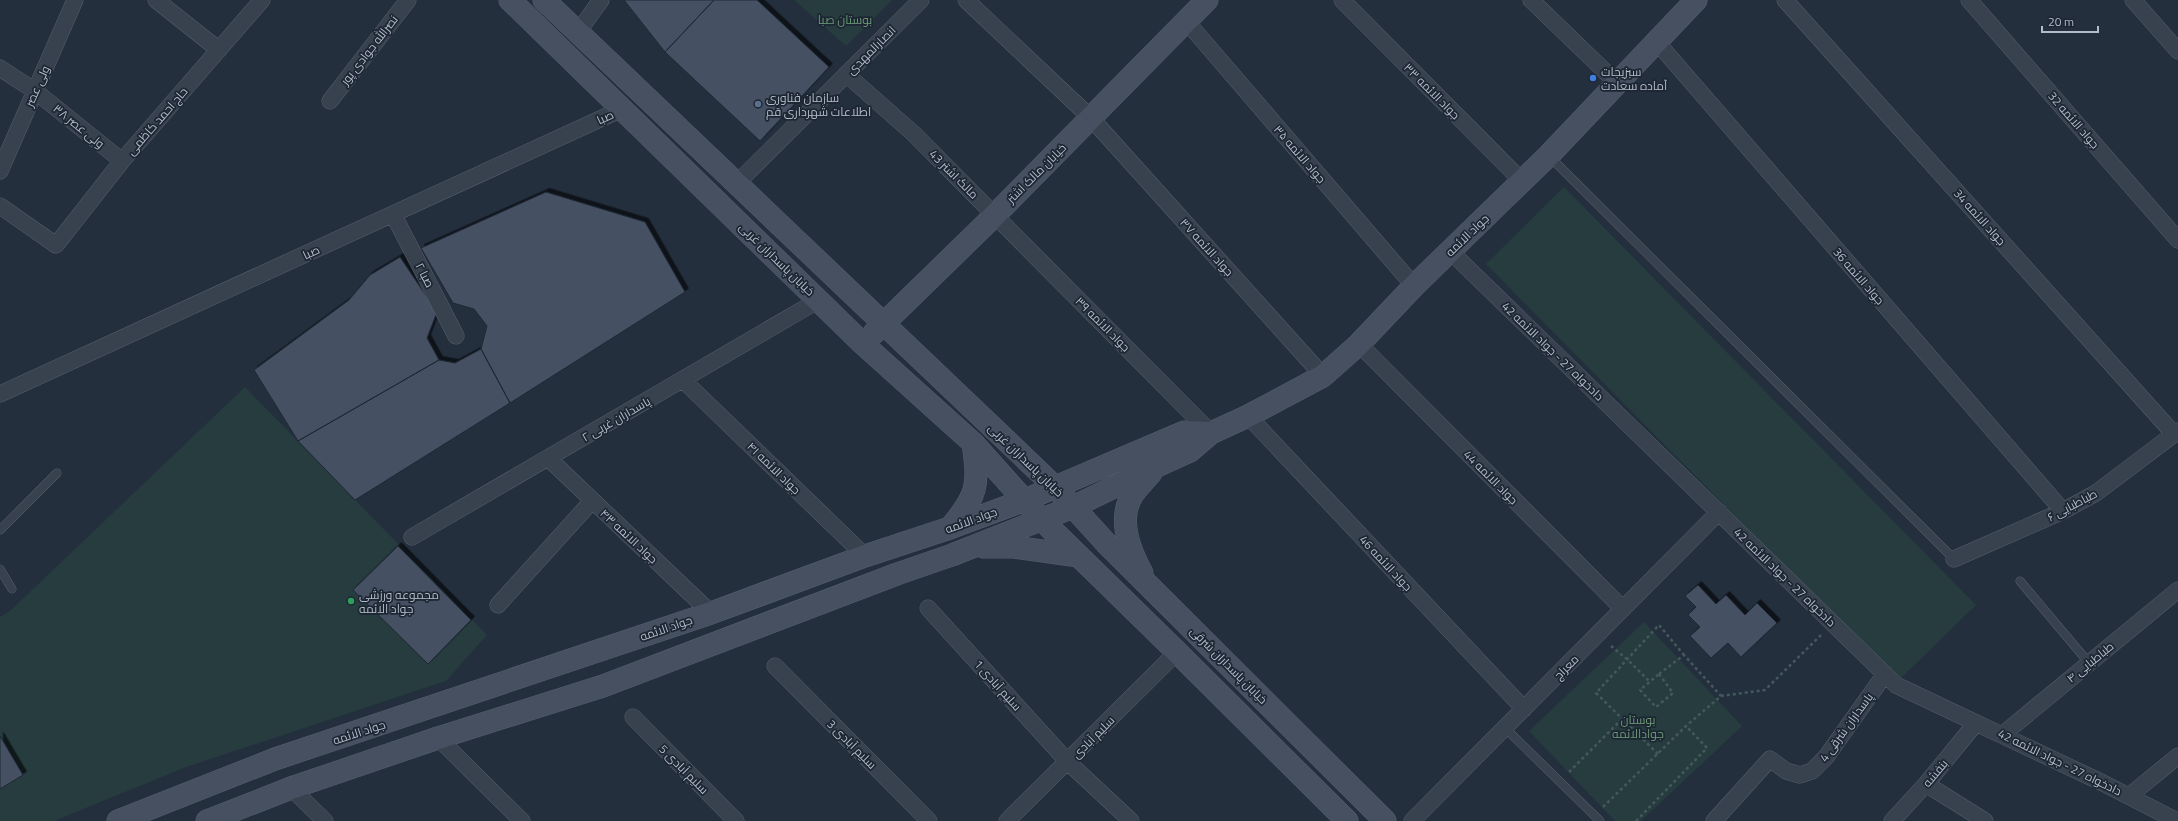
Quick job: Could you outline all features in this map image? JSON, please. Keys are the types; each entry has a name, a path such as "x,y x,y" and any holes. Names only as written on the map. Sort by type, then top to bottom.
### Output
{"street":[{"name":"ولی عصر","path":"0,171 75,0"},
{"path":"156,0 219,50"},
{"name":"نصرالله جوادی پور","path":"330,101 408,0"},
{"name":"خیابان پاسداران غربی","path":"510,0 862,342 973,443 1042,520"},
{"name":"خیابان پاسداران غربی","path":"544,0 885,324 1055,487 1073,507"},
{"path":"578,32 601,0"},
{"name":"انصارالمهدی","path":"736,184 921,0"},
{"name":"جواد الائمه ۳۷","path":"966,0 1015,44 1091,118 1323,376"},
{"name":"خیابان مالک اشتر","path":"862,342 885,324 995,215 1187,22 1207,0"},
{"name":"جواد الائمه ۳۳","path":"1342,0 1522,181"},
{"path":"1531,0 1617,83"},
{"name":"جواد الائمه","path":"207,821 291,788 438,738 603,686 1042,520 1073,507 1190,451 1210,433 1248,416 1323,376 1359,344 1414,286 1549,155 1696,0"},
{"name":"جواد الائمه 34","path":"1786,0 2176,433"},
{"name":"جواد الائمه 32","path":"1969,0 2178,240"},
{"path":"2133,0 2178,51"},
{"name":"حاج احمد کاظمی","path":"0,206 56,245 122,161 260,1"},
{"name":"جواد الائمه ۳۵","path":"1187,22 1414,286"},
{"name":"جواد الائمه 36","path":"1656,41 2063,511"},
{"name":"ولی عصر ۳۸","path":"0,68 35,91 122,161"},
{"name":"مالک اشتر 43","path":"846,74 914,134 995,215"},
{"name":"صبا","path":"0,394 622,109"},
{"name":"صبا ۲","path":"393,214 456,336"},
{"name":"جواد الائمه ۳۹","path":"995,215 1210,433"},
{"name":"دادخواه 27 - جواد الائمه 42","path":"1450,251 1896,685 2129,796 2177,821"},
{"name":"پاسداران غربی ۲","path":"412,537 819,300"},
{"name":"جواد الائمه 44","path":"1359,344 1623,609"},
{"name":"جواد الائمه ۴۱","path":"683,380 865,556"},
{"name":"جواد الائمه 46","path":"1248,416 1524,709"},
{"name":"جواد الائمه","path":"118,821 275,759 711,613 865,556 950,528 1025,500 1184,432 1210,433"},
{"name":"طباطبایی ۶","path":"1954,559 2063,511 2096,493 2176,433"},
{"path":"950,528 967,508 973,494 977,474 973,443"},
{"name":"جواد الائمه ۴۳","path":"548,458 711,613"},
{"path":"1150,586 1136,563 1125,530 1126,510 1132,495 1157,466"},
{"path":"498,605 592,501"},
{"name":"خیابان پاسداران شرقی","path":"1073,507 1385,821"},
{"name":"معراج","path":"1412,821 1719,512"},
{"path":"1042,520 1347,821"},
{"path":"974,546 1014,547 1079,556"},
{"name":"طباطبایی ۴","path":"2002,735 2178,590"},
{"name":"سلیم آبادی 1","path":"928,608 1068,762 1130,821"},
{"name":"سلیم آبادی","path":"1007,821 1177,652"},
{"name":"سلیم آبادی 3","path":"775,666 929,821"},
{"name":"پاسداران شرقی 4","path":"1714,821 1770,759 1786,772 1800,775 1812,772 1826,757 1885,674"},
{"name":"سلیم آبادی 5","path":"633,717 736,821"},
{"name":"بنفشه","path":"1892,821 1926,784 1976,723"},
{"path":"438,738 522,821"},
{"path":"2129,796 2178,756"},
{"path":"1926,784 1985,821"},
{"path":"291,788 325,821"}],"lane":[{"path":"1549,155 1954,559"},
{"path":"0,530 57,473"},
{"path":"0,569 12,589"},
{"path":"2020,581 2089,663"},
{"path":"1505,728 1597,818"}],"path":[{"path":"1597,818 1686,726 1720,696 1765,690 1833,623"},
{"path":"1658,754 1596,693 1659,625 1720,696"},
{"path":"1597,635 1628,660 1650,682"},
{"path":"1659,674 1673,692 1656,707 1640,690 1659,674 1684,655"},
{"path":"1560,782 1622,719"},
{"path":"1636,821 1707,748 1686,726"}],"green space":[{"name":"بوستان صبا","path":"794,0 892,0 846,46"},
{"path":"1564,187 1976,605 1898,681 1486,264"},
{"path":"245,387 487,635 446,681 186,767 54,821 0,821 0,789 23,774 0,736 0,617 10,611","holes":["398,546 471,620 428,664 354,590"]},
{"name":"بوستان جوادالائمه","path":"1644,622 1742,726 1641,821 1615,821 1529,731"}],"building":[{"path":"624,0 714,0 665,52"},
{"name":"سازمان فناوری اطلاعات شهرداری قم","path":"714,0 757,0 829,67 760,141 665,52"},
{"path":"546,192 645,222 685,292 510,403 481,349 487,326 474,309 453,303 421,248"},
{"path":"400,257 437,312 427,338 439,360 298,441 254,370 349,300 370,275"},
{"path":"481,349 510,403 355,500 298,441 439,360 455,363"},
{"path":"398,546 471,620 428,664 353,590"},
{"path":"1698,585 1716,604 1726,595 1745,615 1757,603 1777,623 1741,657 1728,643 1711,658 1690,636 1700,627 1688,615 1696,607 1685,596"},
{"path":"0,736 23,775 0,789"}],"place":[{"name":"سبزیجات آماده سعادت","path":"1593,78"},
{"name":"سازمان فناوری اطلاعات شهرداری قم","path":"758,104"},
{"name":"مجموعه ورزشی جواد الائمه","path":"351,601"}]}
